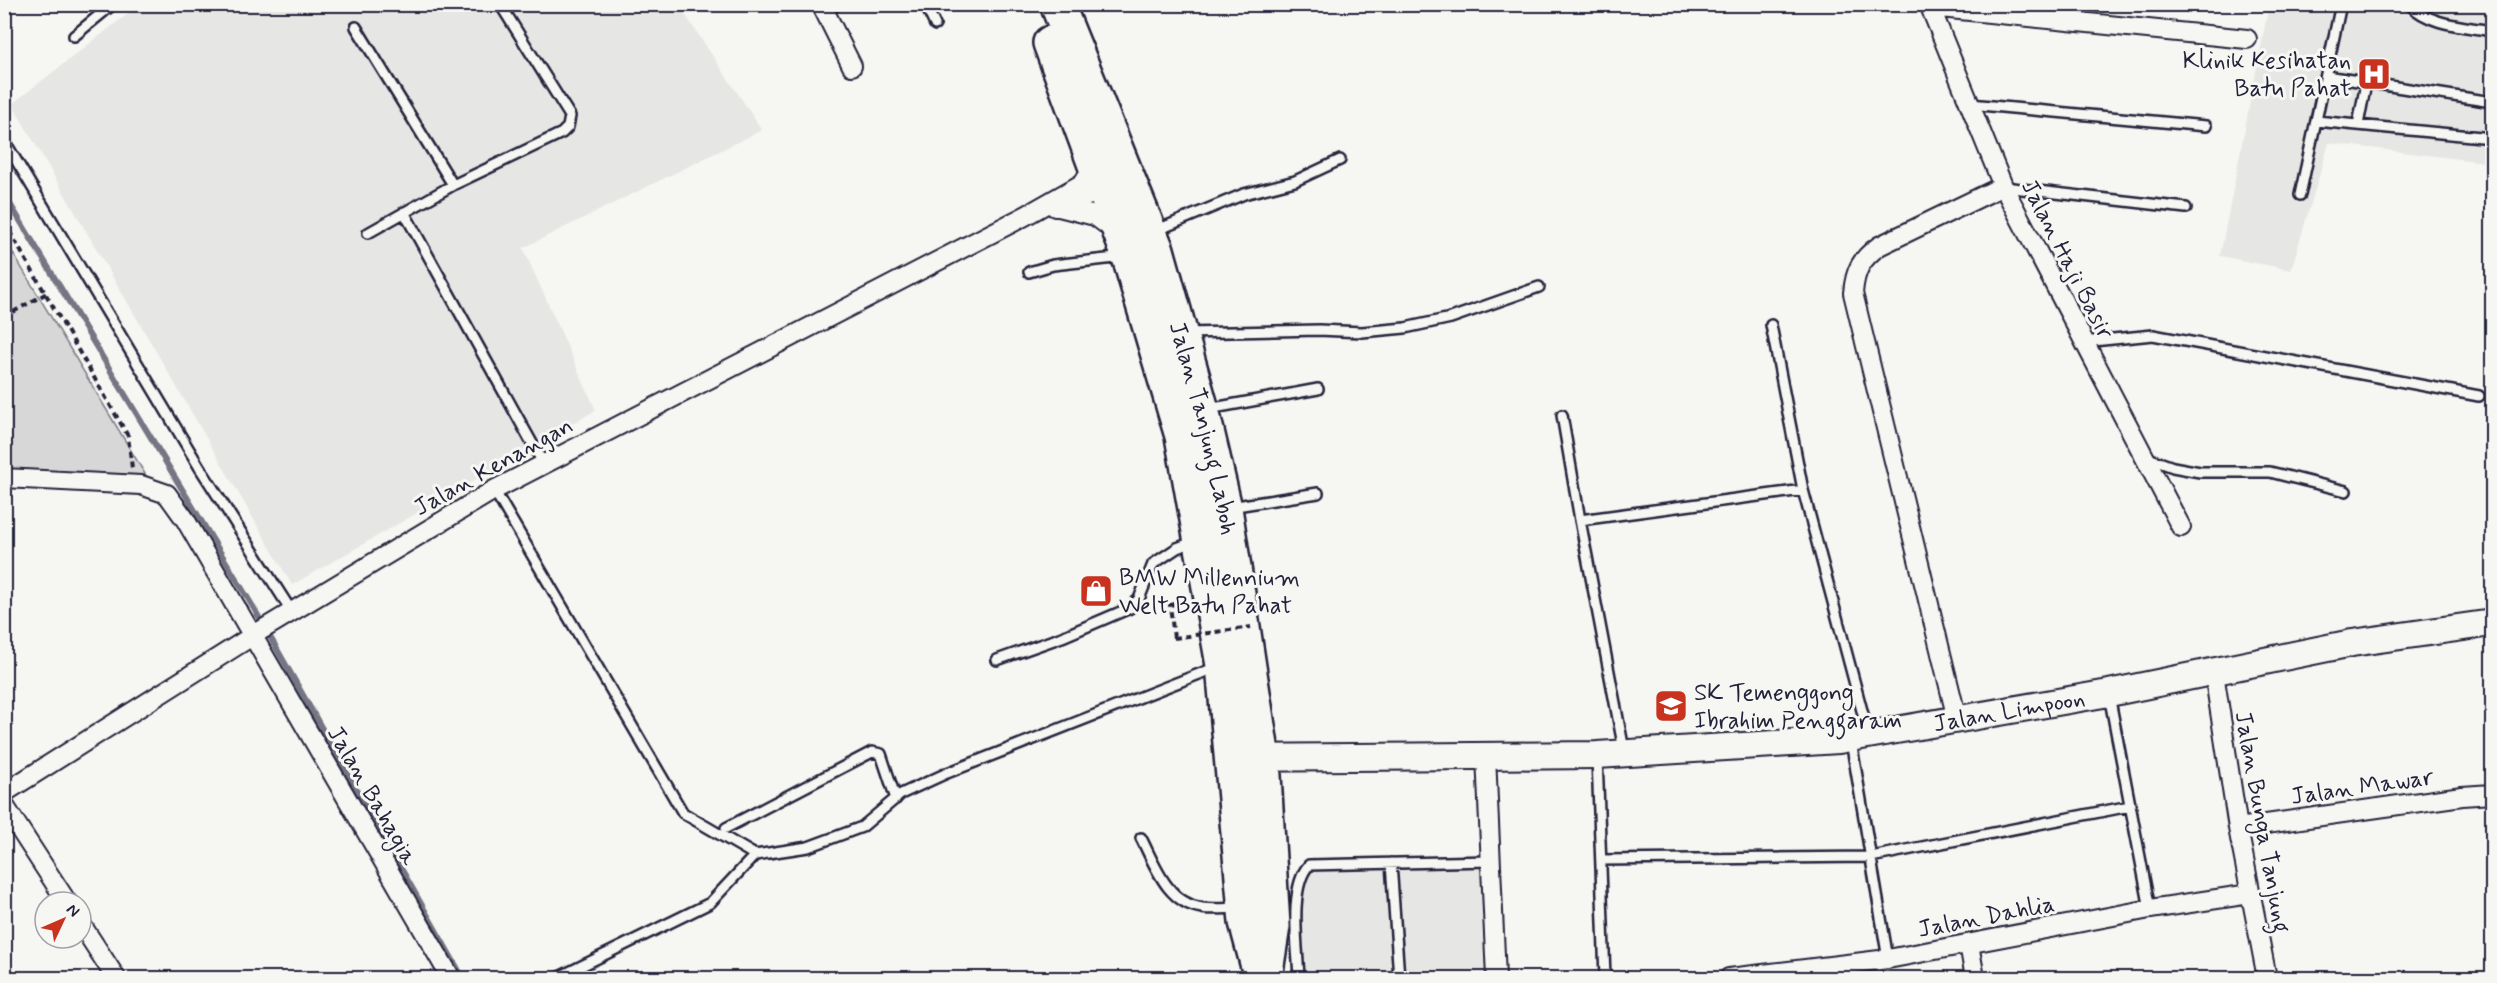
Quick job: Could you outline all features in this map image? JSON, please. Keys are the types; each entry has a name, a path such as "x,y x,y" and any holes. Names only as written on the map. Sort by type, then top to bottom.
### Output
{"highway":[{"name":"Jalan Tanjung Laboh","path":"1035,4 1110,178 1134,243 1182,436 1223,665 1248,758 1245,908 1263,978"},
{"name":"Jalan Tanjung Laboh","path":"1057,4 1110,178"},
{"name":"Jalan Tanjung Laboh","path":"1134,243 1180,333 1202,410 1225,508 1248,758 1273,926 1263,978"}],"street":[{"path":"1930,6 2247,39"},
{"name":"Jalan Haji Basir","path":"1930,6 2002,186 2181,528"},
{"path":"828,7 852,66"},
{"name":"Jalan Kenangan","path":"1024,216 1058,207 1110,178"},
{"name":"Jalan Kenangan","path":"4,793 256,634 494,490 1024,216 1083,183 1110,178"},
{"path":"1958,720 1853,293 1854,280 1858,265 1865,256 1879,246 2002,186"},
{"name":"Jalan Kenangan","path":"1058,207 1095,216 1134,243"},
{"name":"Jalan Bahagia","path":"4,478 131,484 167,494 256,634 451,978"},
{"name":"Jalan Limpoon","path":"1248,758 1597,755 1860,737 2214,673 2352,643 2493,623"},
{"name":"Jalan Bunga Tanjung","path":"2214,673 2238,828 2267,978"},
{"path":"1486,756 1496,978"},
{"name":"Jalan Mawar","path":"2238,828 2462,796 2493,794"},
{"path":"4,805 59,890"},
{"name":"Jalan Dahlia","path":"1729,978 1818,972 2150,909 2250,894"},
{"path":"93,943 116,978"},
{"path":"1969,944 1975,978"}],"lane":[{"path":"74,36 113,4"},
{"path":"368,233 453,186 562,133 568,127 570,116 500,4"},
{"path":"925,4 935,25"},
{"path":"2300,195 2341,4"},
{"path":"2409,4 2416,12 2434,21 2493,31"},
{"path":"356,27 453,186"},
{"path":"2326,76 2493,102"},
{"path":"2358,125 2366,82"},
{"path":"1967,103 2206,126"},
{"path":"2316,121 2493,138"},
{"path":"4,140 286,616"},
{"path":"1029,272 1134,243 1244,194 1295,181 1340,160"},
{"path":"2002,186 2186,208"},
{"path":"404,213 543,463"},
{"path":"1180,333 1319,330 1362,332 1405,328 1451,318 1539,287"},
{"path":"1771,325 1803,490 1860,737 1871,856 1888,959"},
{"path":"2083,342 2153,335 2479,396"},
{"path":"1202,410 1318,389"},
{"path":"1562,415 1625,753"},
{"path":"2145,457 2173,467 2200,472 2270,472 2346,491"},
{"path":"494,490 684,813 755,855"},
{"path":"1580,520 1803,490"},
{"path":"1225,508 1318,493"},
{"path":"997,660 1062,637 1130,608 1139,598 1146,577 1159,558 1201,540"},
{"path":"557,978 710,903 755,855 808,847 862,827 896,799 947,773 1223,665"},
{"path":"2109,693 2150,909"},
{"path":"726,828 872,752 881,754 896,799"},
{"path":"1597,755 1605,978"},
{"path":"1601,860 1871,856 2130,806"},
{"path":"1141,838 1164,883 1186,903 1203,909 1245,908"},
{"path":"1299,978 1297,890 1303,871 1309,865 1490,861"},
{"path":"1391,863 1399,978"}],"path":[{"path":"4,222 128,436 132,463 131,484"},
{"path":"4,317 47,293"},
{"path":"1170,605 1174,638 1251,627"}],"shaded area":[{"path":"678,4 762,130 523,248 596,410 292,585 12,104 139,5"},
{"name":"Klinik Kesihatan Batu Pahat","path":"2269,5 2492,5 2492,163 2329,143 2291,270 2220,256"},
{"path":"5,240 148,479 5,468"},
{"path":"1497,856 1504,978 1294,978 1293,888 1298,869 1307,860"}],"waterway":[{"path":"4,194 252,605 463,978"}],"place":[{"name":"Klinik Kesihatan Batu Pahat","path":"2374,74"},
{"name":"BMW Millennium Welt Batu Pahat","path":"1096,591"},
{"name":"SK Temenggong Ibrahim Penggaram","path":"1671,706"}]}
